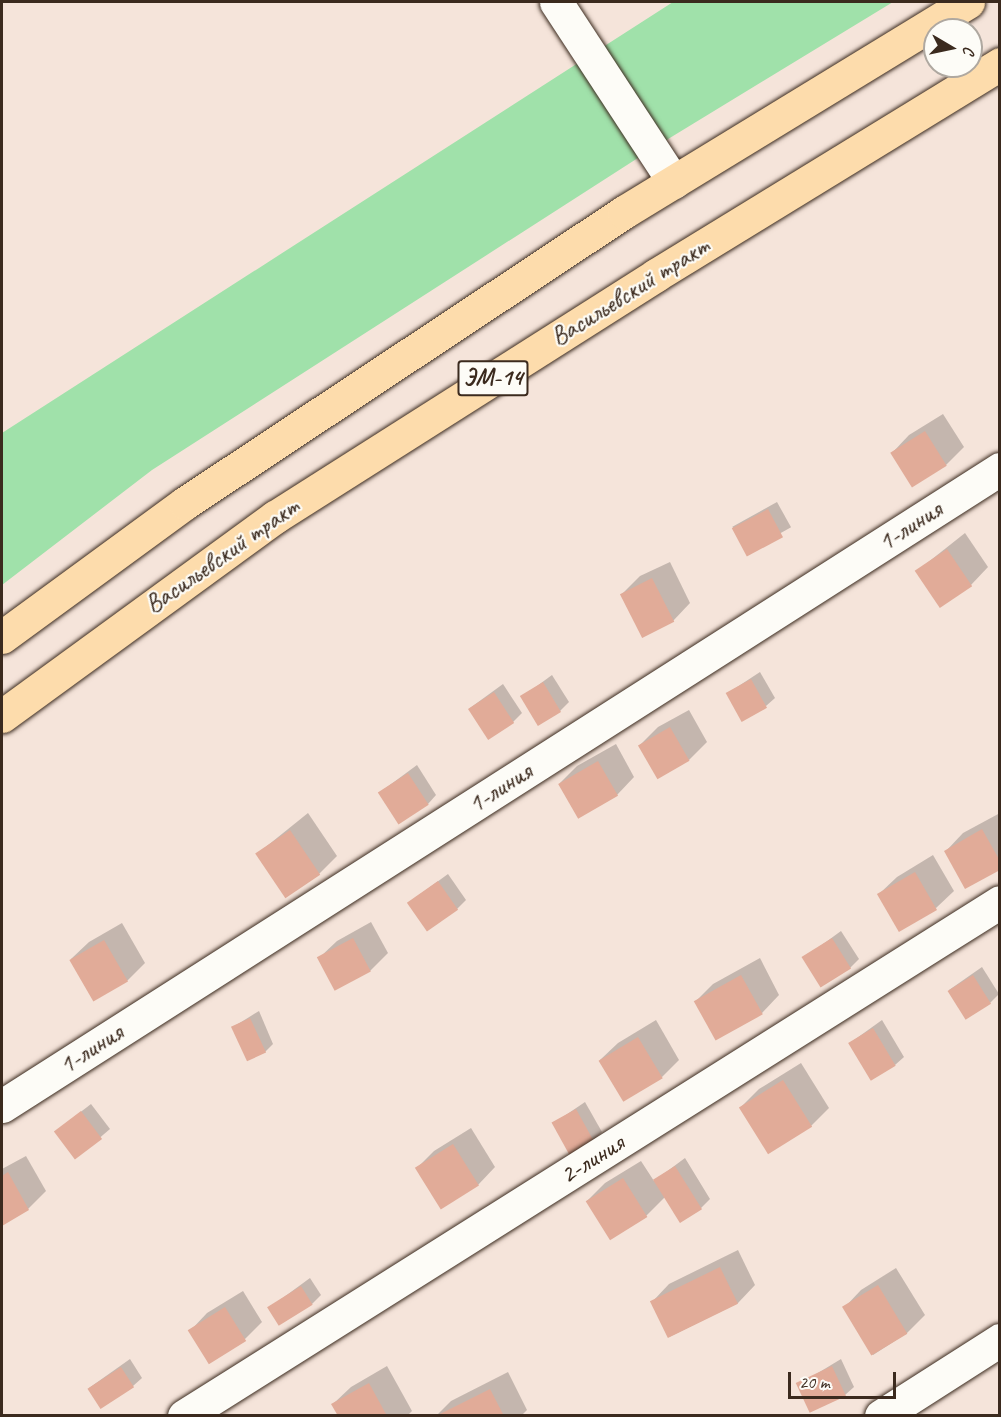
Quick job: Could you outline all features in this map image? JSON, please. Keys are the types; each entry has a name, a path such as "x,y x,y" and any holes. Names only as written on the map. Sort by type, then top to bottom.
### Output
{"main road":[{"name":"ЭМ-14","path":"2,637 185,503 674,182 968,2"},
{"name":"Васильевский тракт","path":"2,716 275,517 666,269 999,64"}],"street":[{"path":"556,2 674,182"},
{"name":"1-линия","path":"2,1106 999,469"},
{"name":"2-линия","path":"184,1416 999,902"},
{"path":"881,1416 999,1340"}],"green space":[{"path":"673,2 893,2 655,147 152,470 2,585 2,433"}],"building":[{"path":"925,431 947,466 912,487 890,453"},
{"path":"768,509 783,537 747,557 732,528"},
{"path":"947,549 972,586 940,608 915,571"},
{"path":"652,578 674,622 642,638 620,594"},
{"path":"751,679 767,708 742,722 726,693"},
{"path":"543,682 561,712 538,726 520,696"},
{"path":"494,692 514,723 488,740 468,709"},
{"path":"670,727 690,761 657,779 638,746"},
{"path":"598,761 618,796 578,819 558,784"},
{"path":"408,773 429,805 399,824 378,793"},
{"path":"982,829 1000,861 1000,870 965,889 944,851"},
{"path":"290,830 320,875 285,898 255,853"},
{"path":"915,872 937,910 899,932 877,894"},
{"path":"438,881 458,910 427,931 407,903"},
{"path":"353,938 371,972 335,991 317,957"},
{"path":"832,938 851,969 821,988 801,957"},
{"path":"104,940 128,982 93,1002 69,960"},
{"path":"741,975 763,1014 716,1041 694,1001"},
{"path":"973,975 991,1004 966,1020 948,991"},
{"path":"250,1018 266,1052 247,1061 231,1027"},
{"path":"873,1028 896,1066 871,1081 848,1043"},
{"path":"638,1037 663,1078 623,1102 599,1061"},
{"path":"783,1080 812,1127 768,1154 739,1108"},
{"path":"576,1109 594,1142 570,1156 552,1123"},
{"path":"81,1111 102,1139 75,1159 54,1131"},
{"path":"453,1144 479,1186 441,1209 415,1168"},
{"path":"675,1166 702,1209 680,1223 653,1180"},
{"path":"8,1172 29,1210 2,1226 2,1176"},
{"path":"623,1178 647,1217 610,1240 586,1201"},
{"path":"720,1267 738,1304 668,1338 650,1301"},
{"path":"878,1285 907,1334 871,1355 842,1307"},
{"path":"301,1286 313,1305 279,1326 267,1307"},
{"path":"225,1307 246,1341 209,1364 188,1330"},
{"path":"832,1366 846,1396 810,1413 796,1383"},
{"path":"121,1367 134,1387 101,1409 87,1389"},
{"path":"369,1383 387,1416 338,1416 331,1404"},
{"path":"490,1389 504,1416 436,1416"}]}
